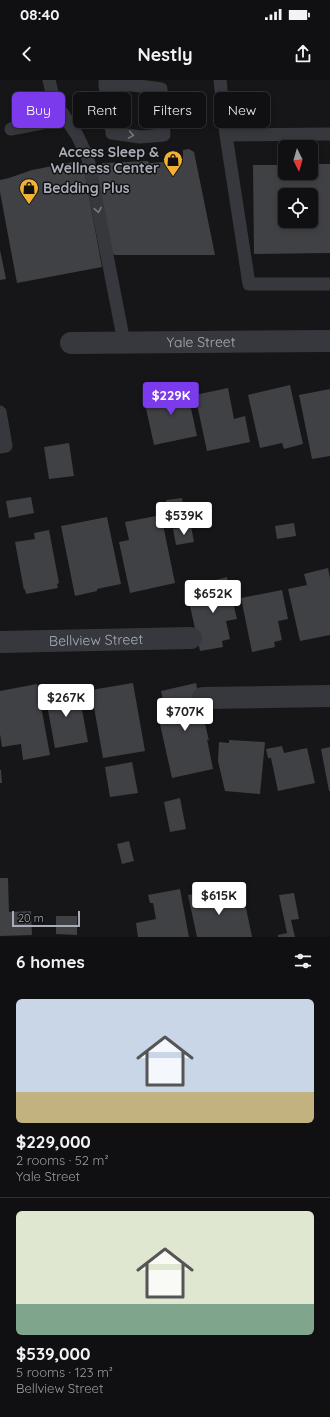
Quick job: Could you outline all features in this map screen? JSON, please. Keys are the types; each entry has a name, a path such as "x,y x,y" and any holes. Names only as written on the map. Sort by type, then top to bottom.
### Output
{"street":[{"name":"Yale Street","path":"71,343 330,341"},
{"name":"Bellview Street","path":"0,642 191,638"},
{"path":"203,698 330,696"}],"lane":[{"path":"49,80 52,92"},
{"path":"220,80 226,135 249,284 330,284"},
{"path":"105,83 161,89 164,135 140,137 112,133 105,83"},
{"path":"65,117 77,135 88,158 124,342"},
{"path":"11,129 16,128"},
{"path":"226,135 330,134"},
{"path":"0,412 6,446 0,447"}],"building":[{"path":"189,149 194,152 215,255 115,255 111,253 95,171 103,163 148,161 149,163 183,162 183,150"},
{"path":"73,162 83,164 102,267 17,283 0,192 0,180 32,170"},
{"path":"318,164 330,164 330,253 254,254 253,165 278,165 278,180 318,180"},
{"path":"0,250 6,279 0,280"},
{"path":"186,385 197,436 154,445 144,399 171,393 170,389"},
{"path":"290,385 303,444 284,449 282,443 260,448 248,395"},
{"path":"228,388 234,419 245,416 250,442 207,451 195,395"},
{"path":"330,389 330,456 312,459 299,395"},
{"path":"69,443 74,476 49,479 44,447"},
{"path":"31,497 34,513 9,518 6,501"},
{"path":"182,498 184,512 168,515 166,500"},
{"path":"161,515 175,583 130,593 119,542 129,540 125,522"},
{"path":"107,517 121,584 97,589 97,591 75,596 61,526"},
{"path":"294,523 296,536 277,539 275,526"},
{"path":"191,526 194,542 176,545 173,529"},
{"path":"49,530 59,583 57,584 58,588 26,594 15,542 35,539 34,533"},
{"path":"328,568 330,578 330,635 300,641 288,589 307,585 304,574"},
{"path":"227,577 237,619 226,621 230,639 222,641 223,647 200,651 188,597 205,593 203,583"},
{"path":"282,590 288,619 278,621 282,640 274,642 275,647 252,652 241,598"},
{"path":"133,683 145,751 103,758 91,690"},
{"path":"196,683 209,741 207,739 213,769 172,778 160,724 168,722 161,691"},
{"path":"37,684 50,755 23,760 21,744 2,747 0,734 0,691"},
{"path":"78,688 88,742 55,748 45,694"},
{"path":"229,740 265,742 260,794 225,791 218,761 219,742 229,743"},
{"path":"282,746 284,753 307,748 315,783 278,791 271,758 268,758 266,749"},
{"path":"330,747 330,791 329,791 321,749"},
{"path":"132,762 138,793 110,797 105,767"},
{"path":"1,770 2,783 0,783"},
{"path":"180,798 186,829 170,832 164,802"},
{"path":"129,841 134,861 122,864 117,844"},
{"path":"0,878 8,878 9,912 31,911 32,935 0,936"},
{"path":"180,889 189,937 138,937 136,923 156,919 153,903 150,903 148,895"},
{"path":"223,889 226,901 242,898 246,908 252,937 197,937 188,895"},
{"path":"294,893 299,919 291,920 295,937 278,937 278,935 287,933 279,895"},
{"path":"56,916 77,916 77,935 56,934"}],"place":[{"name":"Access Sleep & Wellness Center","path":"173,177"},
{"name":"Bedding Plus","path":"29,205"}]}
